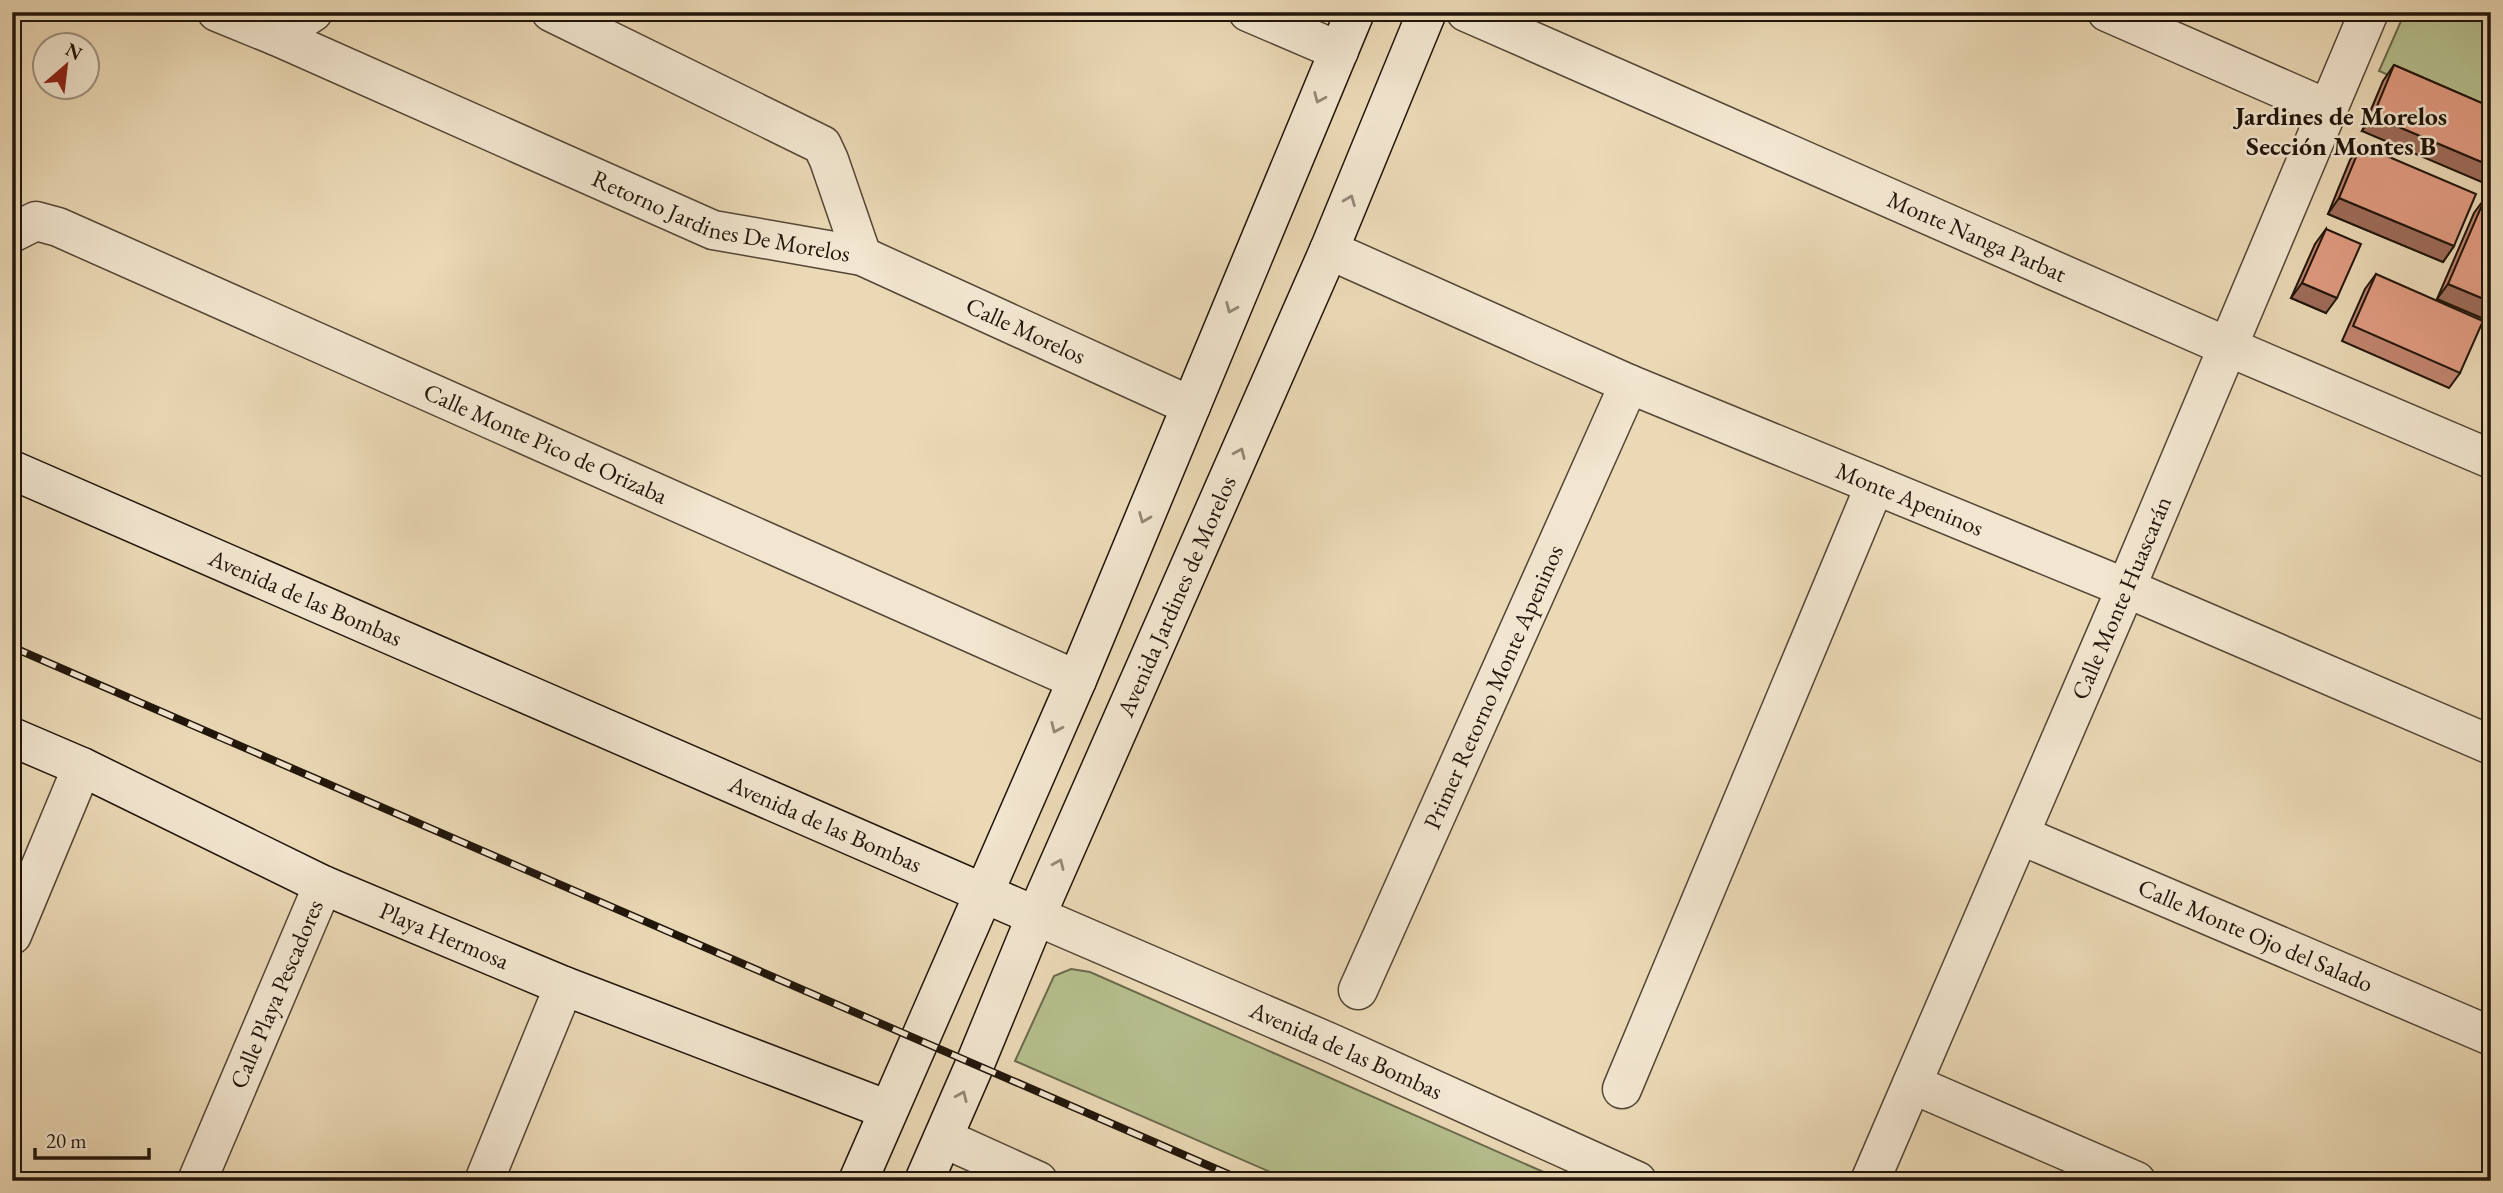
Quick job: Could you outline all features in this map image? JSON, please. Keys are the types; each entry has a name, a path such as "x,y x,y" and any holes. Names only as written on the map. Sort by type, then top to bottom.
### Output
{"street":[{"name":"Retorno Jardines De Morelos","path":"217,12 713,230 862,256 822,145 551,12"},
{"path":"276,36 313,12"},
{"path":"1248,12 1339,51"},
{"path":"858,1181 1077,680 1355,12"},
{"name":"Avenida Jardines de Morelos","path":"924,1181 1036,916 1329,250 1427,12"},
{"name":"Monte Nanga Parbat","path":"1466,12 2226,346 2491,459"},
{"path":"2107,12 2328,109"},
{"name":"Calle Monte Huascarán","path":"1870,1181 2126,588 2369,12"},
{"name":"Calle Monte Pico de Orizaba","path":"12,233 36,220 58,227 1077,680"},
{"name":"Monte Apeninos","path":"1329,250 1629,384 2126,588 2491,745"},
{"name":"Calle Morelos","path":"862,256 1191,405"},
{"name":"Primer Retorno Monte Apeninos","path":"1358,990 1629,384"},
{"name":"Avenida de las Bombas","path":"12,470 1321,1039 1637,1181"},
{"path":"1622,1089 1875,485"},
{"name":"Playa Hermosa","path":"12,737 82,767 323,885 564,986 888,1110"},
{"path":"12,935 82,767"},
{"name":"Calle Monte Ojo del Salado","path":"2020,835 2491,1036"},
{"name":"Calle Playa Pescadores","path":"197,1181 323,885"},
{"path":"484,1181 564,986"},
{"path":"1912,1084 2136,1181"},
{"path":"943,1138 1038,1181"}],"green space":[{"path":"2405,12 2491,12 2491,119 2379,71"},
{"path":"1071,969 1090,972 1564,1181 1291,1181 1015,1061 1054,976"}],"building":[{"path":"2394,65 2491,107 2491,166 2373,116"},
{"path":"2361,145 2476,194 2454,246 2339,198"},
{"path":"2485,198 2491,200 2491,302 2448,284"},
{"path":"2326,229 2361,244 2337,298 2302,283"},
{"path":"2376,274 2483,321 2460,373 2353,326"}],"railway":[{"path":"12,647 1244,1181"}],"district":[{"name":"Jardines de Morelos Sección Montes B","path":"2341,131"}]}
